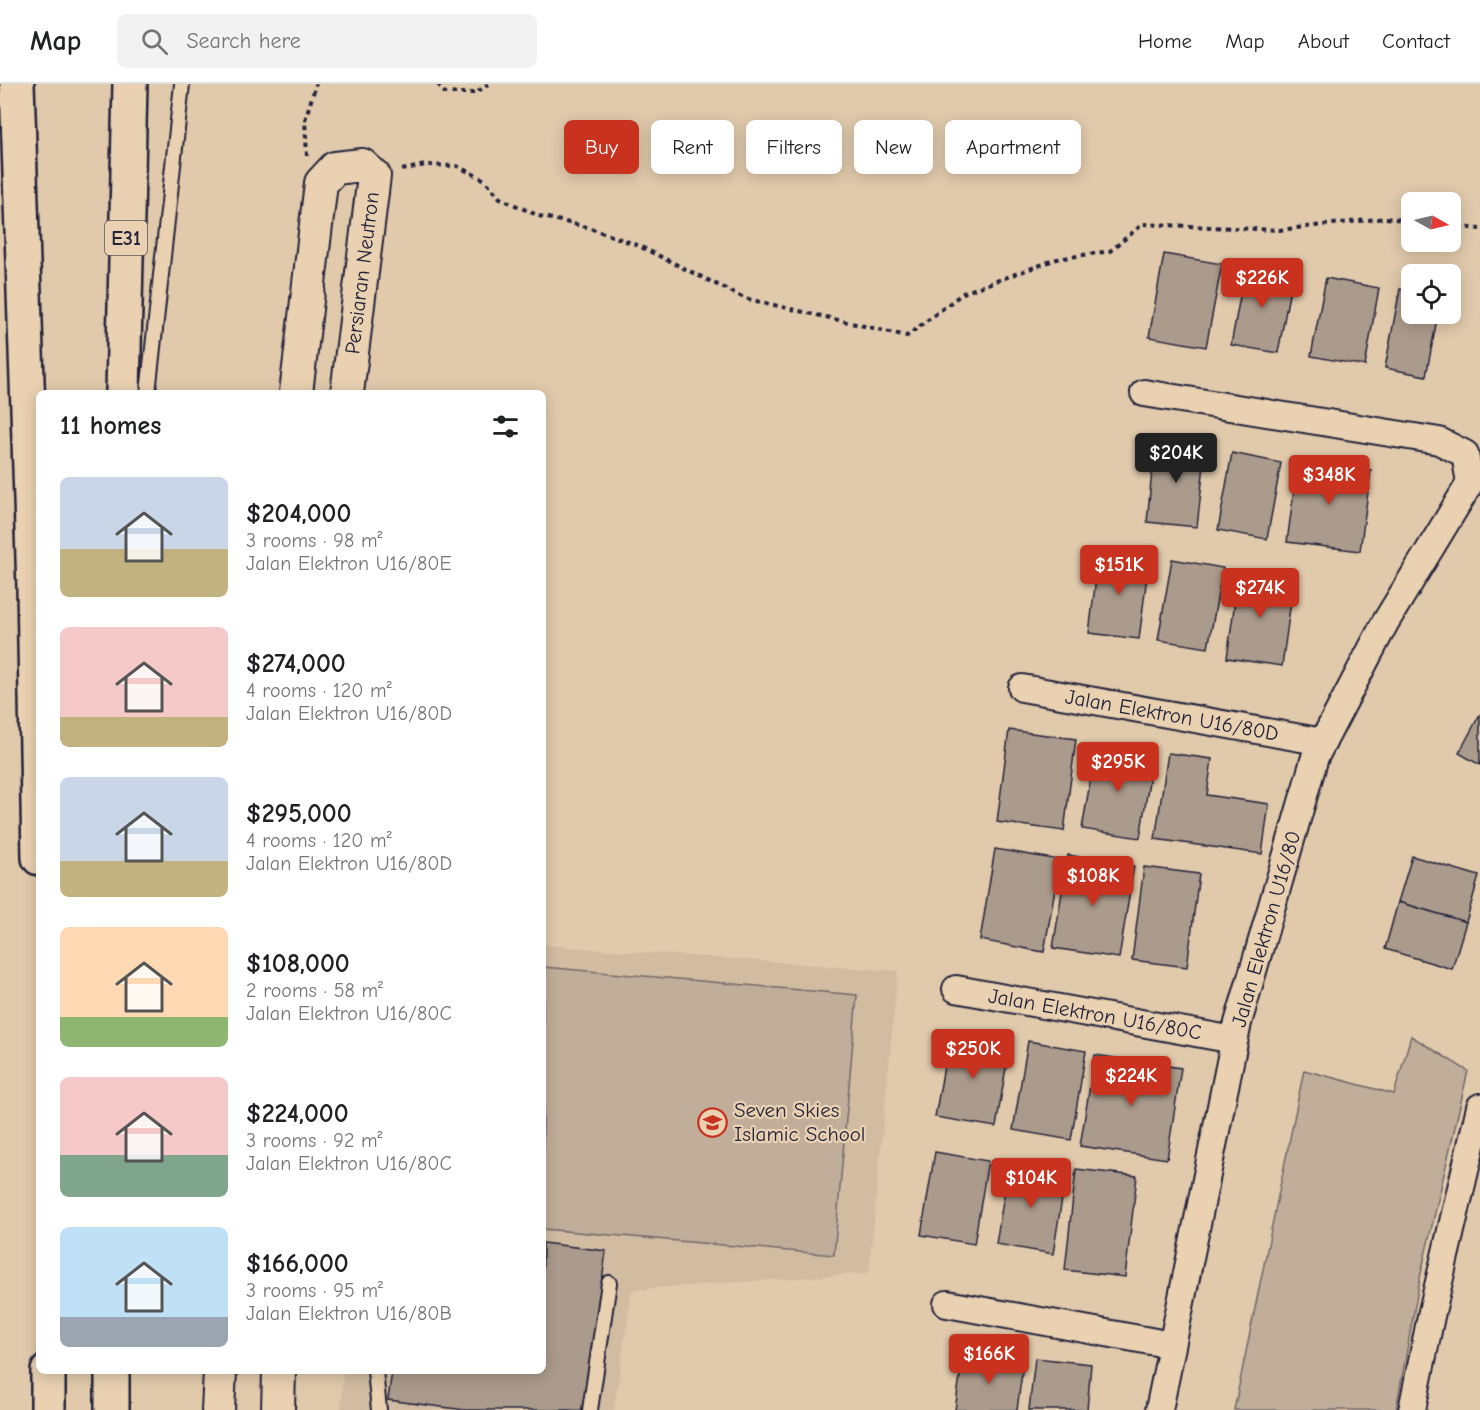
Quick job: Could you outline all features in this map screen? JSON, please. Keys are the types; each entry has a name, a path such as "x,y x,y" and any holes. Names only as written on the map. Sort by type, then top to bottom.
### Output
{"highway":[{"path":"16,84 36,689"},
{"name":"E31","path":"123,390 130,84"},
{"path":"48,1374 48,1410"},
{"path":"112,1374 112,1410"}],"street":[{"name":"Persiaran Neutron","path":"321,183 335,168 362,165 374,176 347,390"},
{"path":"296,390 321,183"},
{"name":"Jalan Elektron U16/80","path":"1144,393 1438,441 1465,454 1470,483 1385,623 1315,757 1234,1040 1159,1410"},
{"name":"Jalan Elektron U16/80D","path":"1022,688 1323,742"},
{"name":"Jalan Elektron U16/80C","path":"956,989 1234,1040"},
{"path":"1413,1410 1431,1316 1480,1107"},
{"path":"947,1304 1172,1345"},
{"path":"218,1410 220,1374"},
{"path":"278,1410 279,1374"}],"lane":[{"path":"148,390 182,84"},
{"path":"590,1410 609,1283"},
{"path":"375,1374 379,1410"}],"path":[{"path":"316,84 305,120 307,161 321,183"},
{"path":"438,84 446,93 476,93 488,84"},
{"path":"374,176 425,165 457,166 485,180 501,198 539,216 587,228 637,245 744,298 907,336 963,293 1057,259 1110,251 1143,224 1279,230 1386,218 1401,220"},
{"path":"1461,227 1480,229"}],"shaded area":[{"name":"Seven Skies Islamic School","path":"546,945 898,971 869,1273 632,1290 614,1410 341,1410 343,1374 546,1374"},
{"name":"Seven Skies Islamic School","path":"546,967 857,995 834,1255 546,1229"},
{"path":"1411,1036 1468,1071 1421,1273 1396,1410 1234,1410 1304,1070 1394,1094"}],"building":[{"path":"1164,254 1222,264 1206,347 1149,337"},
{"path":"1246,264 1293,273 1278,353 1231,345"},
{"path":"1326,278 1379,288 1365,366 1311,356"},
{"path":"1400,289 1401,324 1436,324 1426,376 1385,368"},
{"path":"1155,441 1206,447 1197,527 1147,522"},
{"path":"1232,453 1281,463 1267,539 1218,530"},
{"path":"1298,461 1371,470 1360,551 1287,542"},
{"path":"1099,554 1149,560 1139,639 1089,633"},
{"path":"1172,559 1223,568 1208,648 1158,640"},
{"path":"1239,572 1294,580 1282,666 1227,658"},
{"path":"1480,714 1480,765 1459,753"},
{"path":"1009,730 1076,739 1064,831 997,822"},
{"path":"1096,747 1153,756 1140,838 1082,829"},
{"path":"1168,753 1212,759 1207,795 1269,804 1262,854 1155,839"},
{"path":"995,849 1060,860 1044,952 980,940"},
{"path":"1068,855 1134,866 1119,958 1053,948"},
{"path":"1412,856 1479,876 1466,922 1398,902"},
{"path":"1144,867 1199,874 1187,967 1132,960"},
{"path":"1398,902 1466,922 1452,969 1385,949"},
{"path":"950,1033 1010,1044 996,1127 935,1117"},
{"path":"1028,1041 1086,1051 1071,1140 1013,1130"},
{"path":"1095,1055 1181,1068 1167,1159 1080,1146"},
{"path":"935,1152 988,1161 974,1244 921,1235"},
{"path":"1009,1164 1066,1174 1053,1254 996,1244"},
{"path":"1076,1169 1137,1176 1125,1277 1065,1270"},
{"path":"546,1243 606,1251 585,1410 465,1410 388,1400 392,1374 546,1374"},
{"path":"963,1356 1023,1365 1017,1410 955,1410"},
{"path":"1035,1358 1091,1364 1087,1410 1029,1410"}],"place":[{"name":"Seven Skies Islamic School","path":"713,1122"}]}
